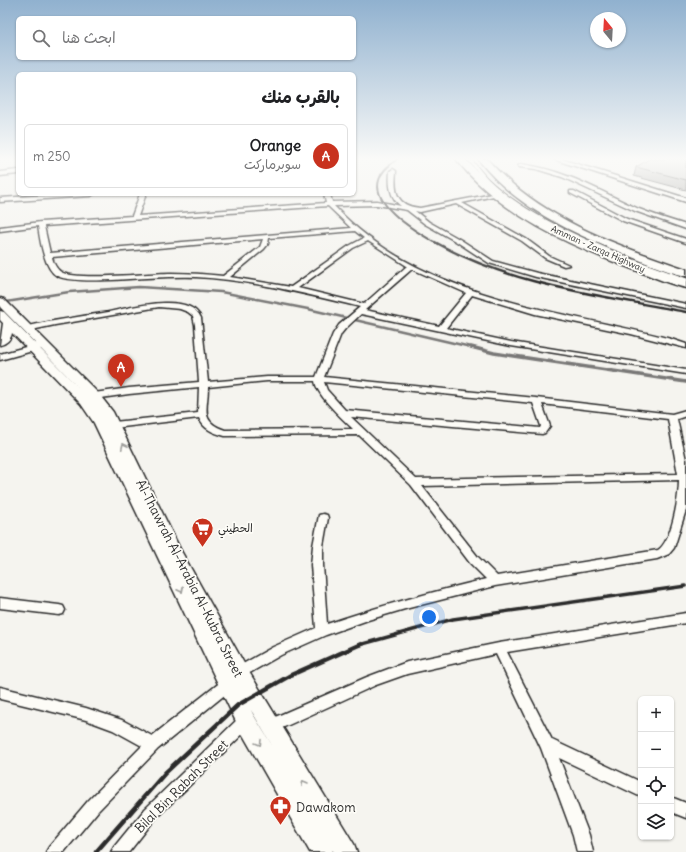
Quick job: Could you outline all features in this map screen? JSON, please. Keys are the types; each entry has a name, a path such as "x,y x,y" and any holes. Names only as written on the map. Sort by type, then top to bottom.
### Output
{"highway":[{"name":"Amman - Zarqa Highway","path":"503,199 536,220 581,243 636,267 686,285"},
{"name":"Amman - Zarqa Highway","path":"526,199 556,218 588,234 625,251 686,273"}],"main road":[{"name":"Al-Thawrah Al-Arabia Al-Kubra Street","path":"1,306 8,323 37,345 94,396 107,412 173,550 239,672 346,852"},
{"name":"Al-Thawrah Al-Arabia Al-Kubra Street","path":"1,306 28,328 37,345 85,401 100,422 227,685 246,721 322,852"},
{"path":"0,342 6,336 8,323"}],"street":[{"path":"0,200 19,199"},
{"path":"134,218 141,199"},
{"path":"328,199 329,204 368,239 411,266 433,277 471,292 527,309 660,338 686,346"},
{"path":"397,199 427,223 497,265 536,276 686,306"},
{"path":"0,228 329,204 377,203 420,210 473,199"},
{"path":"586,199 649,229 686,241"},
{"path":"615,199 631,207 686,227"},
{"path":"457,202 524,240 548,257 566,265"},
{"path":"624,209 631,207"},
{"path":"649,229 668,221"},
{"path":"41,224 47,256 57,273 60,275 70,277 172,275 224,278 293,289 359,311 511,344 686,372"},
{"path":"47,256 356,229"},
{"path":"224,278 262,248 265,244 266,238"},
{"path":"293,289 351,247 368,239"},
{"path":"411,266 342,327 337,334 319,379 324,392 342,413 414,483 474,560 495,581"},
{"path":"442,328 471,292"},
{"path":"28,328 155,306 185,307 192,310 199,325 204,385 202,414 205,421 210,426 225,433 363,432"},
{"path":"0,351 37,345"},
{"path":"0,356 37,345"},
{"path":"94,396 267,379 319,379 536,401 672,417 686,413"},
{"path":"342,413 538,431 542,430 546,426 536,401"},
{"path":"114,425 202,414"},
{"path":"239,672 277,651 322,631 374,613 495,581 657,555 665,552 672,540 685,491 684,477 672,417"},
{"path":"414,483 684,477"},
{"path":"322,518 317,565 322,631"},
{"path":"0,603 59,610"},
{"path":"271,726 372,681 407,668 499,648 686,618"},
{"path":"499,648 546,746 581,835 585,852"},
{"path":"54,852 93,806 153,744 227,685"},
{"path":"0,693 86,714 117,725 153,744"},
{"name":"Bilal Bin Rabah Street","path":"119,852 150,814 246,721"},
{"path":"546,746 638,789"},
{"path":"674,805 686,811"}],"lane":[{"path":"511,199 547,221 608,250 686,279"}],"waterway":[{"path":"0,303 69,292 139,287 221,292 308,309 473,348"},
{"path":"473,348 494,353 686,382"}],"railway":[{"path":"382,199 398,218 418,233 436,243"},
{"path":"435,242 464,257 526,279 589,294 686,312"},
{"path":"359,645 453,619 686,586"},
{"path":"96,852 165,773 238,705 291,675 361,644"}],"place":[{"name":"Orange","path":"121,387"},
{"name":"الحطيني","path":"202,548"},
{"name":"Dawakom","path":"281,826"}]}
